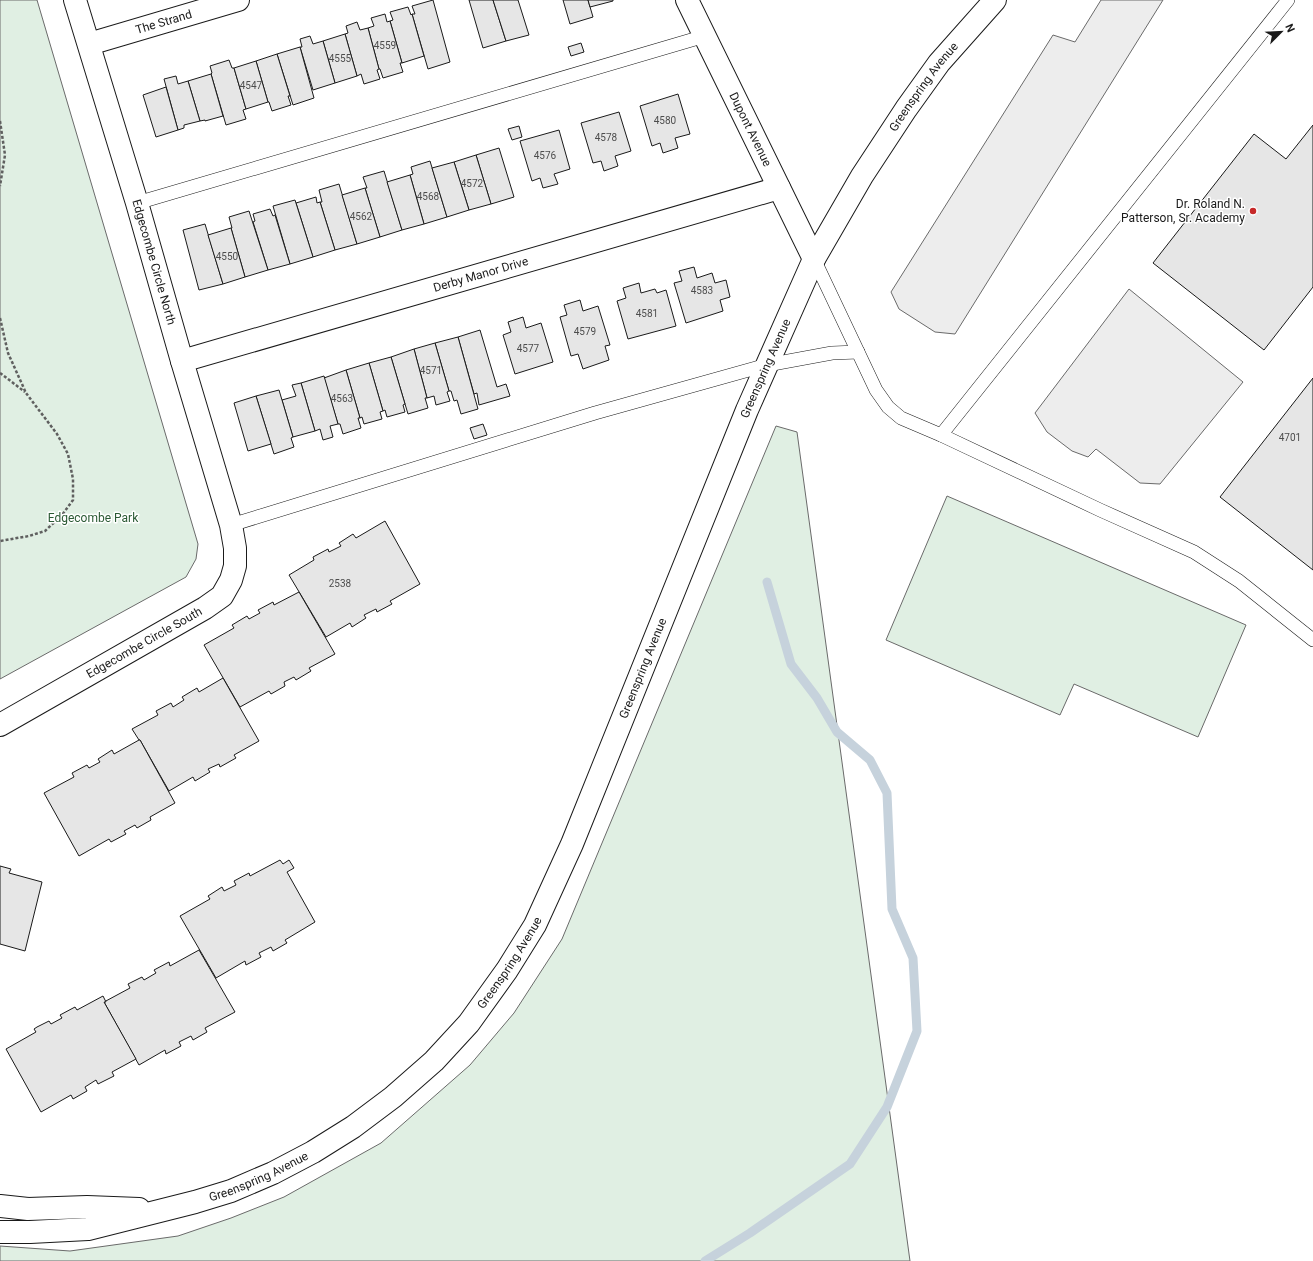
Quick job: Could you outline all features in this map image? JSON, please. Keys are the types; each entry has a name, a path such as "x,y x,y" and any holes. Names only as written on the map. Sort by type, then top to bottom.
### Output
{"street":[{"name":"Edgecombe Circle North","path":"75,0 137,203 231,525"},
{"name":"The Strand","path":"89,44 238,0"},
{"name":"Dupont Avenue","path":"687,0 814,259"},
{"name":"Greenspring Avenue","path":"0,1232 88,1229 231,1191 273,1173 313,1152 353,1127 393,1097 434,1060 469,1023 508,970 536,925 572,844 747,410 814,259 862,176 906,109 939,64 995,0"},
{"name":"Derby Manor Drive","path":"182,361 779,188"},
{"name":"Edgecombe Circle South","path":"0,725 205,608 222,596 231,580 235,566 235,548 231,525"},
{"name":"Greenspring Avenue","path":"0,1206 28,1209 164,1209"}],"lane":[{"path":"941,436 1288,0"},
{"path":"137,203 705,36"},
{"path":"814,259 876,390 888,407 901,418 1194,552 1239,581 1313,640"},
{"path":"231,525 595,413 767,365 832,353 858,352"}],"path":[{"path":"0,121 6,155 0,186"},
{"path":"0,318 8,353 26,393 57,434 68,454 73,479 72,500 62,515 45,531 29,536 0,541"},
{"path":"0,373 26,393"}],"green space":[{"name":"Edgecombe Park","path":"0,0 37,0 198,544 196,559 186,577 0,679"},
{"path":"776,426 797,432 910,1261 0,1261 0,1246 70,1251 178,1236 231,1218 284,1197 381,1143 470,1065 514,1013 562,939"},
{"path":"947,496 1246,625 1198,737 1074,684 1060,715 886,640"}],"shaded area":[{"path":"1101,0 1163,0 955,334 935,332 899,309 891,292 1053,35 1075,42"},
{"path":"1129,289 1243,382 1160,484 1140,483 1096,449 1088,457 1072,451 1047,432 1035,413"}],"building":[{"path":"433,0 450,62 428,69 412,14 415,14 412,6"},
{"path":"469,0 493,0 506,41 483,48"},
{"path":"493,0 518,0 529,35 506,41"},
{"path":"563,0 588,0 593,17 570,24"},
{"path":"588,0 613,0 613,1 590,7"},
{"path":"408,7 411,15 412,14 424,56 402,63 390,21 393,20 390,12"},
{"path":"385,14 387,22 390,21 402,63 400,63 403,72 383,78 379,69 368,28 374,26 371,18"},
{"path":"357,22 360,30 368,28 379,69 377,70 380,79 364,84 361,74 357,76 345,34 348,33 346,26"},
{"path":"345,34 357,76 335,83 323,41"},
{"path":"310,36 313,44 323,41 335,83 313,90 300,47 302,47 300,39"},
{"path":"581,43 584,52 571,56 568,47"},
{"path":"300,47 314,98 293,105 277,54"},
{"path":"277,54 290,96 288,96 291,105 272,111 256,61"},
{"path":"229,60 232,68 234,68 246,109 243,110 246,119 226,125 210,66"},
{"path":"256,61 268,102 246,109 234,68"},
{"path":"211,74 223,116 200,121 188,81"},
{"path":"176,76 178,84 188,81 200,121 184,125 184,128 178,130 164,79"},
{"path":"166,87 178,130 156,137 143,95"},
{"path":"678,94 690,134 675,138 678,148 663,153 660,143 652,146 640,106"},
{"path":"619,112 631,151 615,156 618,166 604,171 601,161 593,163 581,123"},
{"name":"Dr. Roland N. Patterson, Sr. Academy","path":"1313,125 1313,287 1264,350 1153,263 1254,134 1286,159"},
{"path":"519,126 522,137 512,140 508,129"},
{"path":"559,130 570,169 554,174 558,184 543,188 540,178 532,181 520,141"},
{"path":"499,148 514,197 491,204 476,155"},
{"path":"476,155 491,204 469,210 454,162"},
{"path":"430,161 447,217 424,224 410,175 413,174 411,167"},
{"path":"454,162 469,210 447,217 432,168"},
{"path":"384,171 402,230 380,237 363,177"},
{"path":"410,175 424,224 402,230 387,182"},
{"path":"339,184 357,244 335,250 320,202 322,202 319,190"},
{"path":"365,188 380,237 357,244 342,195"},
{"path":"316,197 317,203 320,202 335,250 313,257 296,203"},
{"path":"295,200 313,257 290,264 273,206"},
{"path":"270,209 273,216 275,215 290,264 268,270 253,222 255,221 253,214"},
{"path":"249,211 268,270 245,277 229,217"},
{"path":"205,224 223,284 199,290 183,230"},
{"path":"231,228 245,277 223,284 208,235"},
{"path":"694,267 697,278 712,273 715,283 726,280 730,297 720,300 723,311 686,323 674,283 682,281 679,271"},
{"path":"639,283 641,293 655,289 657,293 666,290 676,326 628,339 617,301 626,298 623,288"},
{"path":"580,300 583,311 598,306 610,345 605,346 609,360 583,369 578,354 571,356 560,317 567,315 564,305"},
{"path":"523,317 526,328 541,323 553,362 515,374 503,335 511,332 508,322"},
{"path":"480,330 497,387 506,384 510,396 479,405 477,393 474,394 458,337"},
{"path":"458,337 478,409 461,414 457,400 454,401 451,391 449,391 435,343"},
{"path":"435,343 449,391 447,392 450,401 436,405 434,396 427,398 414,349"},
{"path":"414,349 427,398 425,398 428,408 408,414 391,357"},
{"path":"391,357 405,404 403,405 405,412 387,417 385,410 383,411 369,363"},
{"path":"369,363 383,411 380,412 382,419 364,424 362,417 360,418 346,370"},
{"path":"346,370 360,418 358,418 361,428 343,434 340,424 338,424 324,378"},
{"path":"324,376 338,424 330,426 333,437 323,440 320,429 315,431 301,383"},
{"path":"1313,378 1313,570 1220,497"},
{"path":"301,383 315,431 293,437 282,400 296,396 292,385"},
{"path":"279,390 293,437 291,438 294,447 274,454 256,396"},
{"path":"256,396 271,444 248,451 234,403"},
{"path":"483,424 487,435 474,439 470,428"},
{"path":"385,521 420,584 390,601 392,604 377,612 376,609 364,615 366,618 352,627 350,623 326,637 289,575 314,560 313,557 328,549 329,552 341,546 339,543 353,534 356,538"},
{"path":"299,592 335,654 309,668 311,671 296,680 294,677 284,682 285,686 271,694 269,691 240,707 204,645 234,628 232,625 247,616 249,619 260,613 258,610 273,602 274,605"},
{"path":"223,678 259,741 234,755 236,758 220,767 219,764 208,769 210,772 195,781 193,777 169,791 140,740 132,729 158,715 156,711 171,703 173,707 184,700 182,697 197,688 199,692"},
{"path":"139,740 175,803 150,817 151,820 137,828 135,825 124,831 126,834 111,842 109,839 79,856 44,793 74,777 72,773 87,765 89,768 100,762 98,759 112,750 114,754"},
{"path":"280,860 283,864 289,860 294,868 287,872 315,922 285,940 287,943 273,951 271,947 259,953 261,957 246,965 245,961 216,978 180,916 210,899 208,896 222,887 224,891 236,885 234,881 249,873 250,876"},
{"path":"0,866 11,869 9,873 42,882 25,951 0,944"},
{"path":"199,950 235,1012 205,1028 207,1032 193,1040 191,1036 179,1042 181,1046 166,1054 165,1050 139,1065 104,1002 130,988 128,984 142,977 144,980 156,973 154,970 169,962 170,966"},
{"path":"103,996 106,1002 104,1002 136,1059 112,1072 114,1076 98,1084 96,1080 85,1087 87,1091 73,1099 71,1095 41,1112 6,1049 36,1032 34,1029 37,1027 49,1021 51,1024 62,1018 60,1015 75,1007 77,1010"}],"waterway":[{"path":"705,1261 750,1233 850,1164 887,1107 917,1031 913,958 892,909 887,793 870,760 837,732 817,698 791,664 767,582"}],"place":[{"name":"Dr. Roland N. Patterson, Sr. Academy","path":"1253,211"}]}
